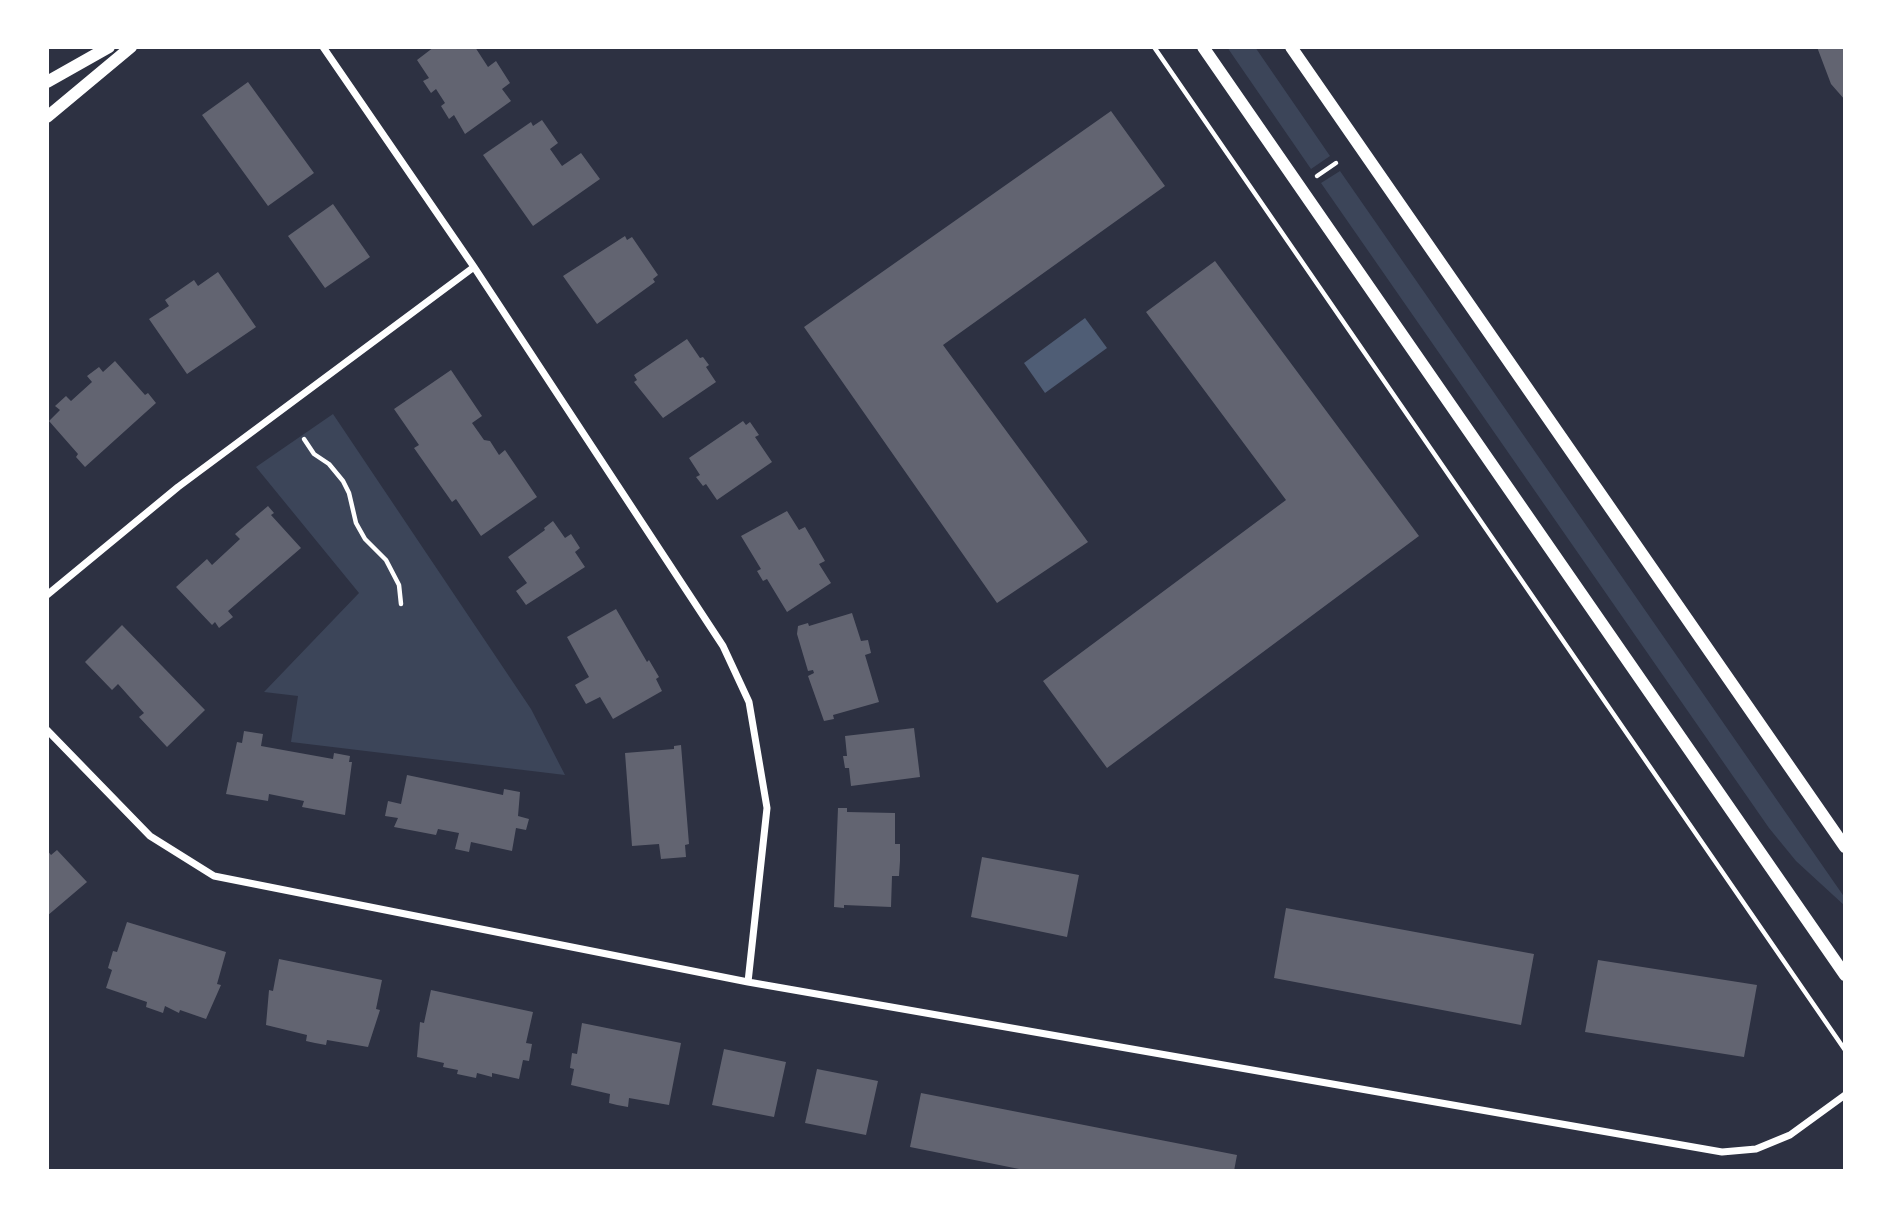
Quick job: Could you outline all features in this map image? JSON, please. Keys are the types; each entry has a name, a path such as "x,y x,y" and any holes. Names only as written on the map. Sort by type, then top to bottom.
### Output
{"street":[{"path":"47,82 109,47"},
{"path":"47,117 131,47"},
{"path":"323,47 474,267 723,646 749,702 767,808 748,982"},
{"path":"1202,47 1845,975"},
{"path":"1291,47 1845,847"},
{"path":"47,595 178,487 474,267"},
{"path":"47,730 150,836 214,876 748,982 1722,1152 1756,1149 1790,1135 1845,1095"}],"path":[{"path":"1154,47 1845,1050"},
{"path":"1317,177 1336,163"},
{"path":"304,439 314,454 330,464 343,481 349,493 356,523 365,539 386,560 399,585 401,604"}],"shaded area":[{"path":"1227,47 1255,47 1330,156 1311,169"},
{"path":"1340,171 1845,898 1845,906 1796,861 1769,828 1321,183"},
{"path":"1085,318 1107,348 1045,393 1024,363"},
{"path":"333,414 531,709 565,775 291,742 298,696 264,692 359,593 256,467"}],"building":[{"path":"434,47 475,47 488,67 496,61 510,83 502,89 511,101 465,134 454,115 449,119 441,106 445,103 436,89 431,93 423,81 429,78 417,60"},
{"path":"1817,47 1845,47 1845,100 1831,84"},
{"path":"248,82 314,173 268,206 202,115"},
{"path":"1111,111 1165,186 943,345 1088,542 997,603 804,327"},
{"path":"542,120 558,143 550,149 562,166 581,153 600,179 533,226 483,155 531,122 533,126"},
{"path":"333,204 370,257 325,288 288,236"},
{"path":"625,236 627,240 632,237 658,275 653,279 655,282 597,324 563,276"},
{"path":"1215,261 1419,536 1107,768 1043,681 1286,500 1146,312"},
{"path":"218,272 256,327 187,374 149,319 169,306 165,300 194,280 198,286"},
{"path":"687,339 700,358 703,357 709,365 706,367 716,382 663,418 634,382 637,380 634,375"},
{"path":"115,361 145,395 148,393 156,403 85,467 76,457 78,454 49,421 60,410 55,406 66,396 71,401 92,382 87,376 99,367 103,372"},
{"path":"451,370 482,416 472,423 484,440 490,441 499,455 505,450 537,497 481,536 456,499 452,502 414,448 419,445 394,409"},
{"path":"743,421 746,425 750,422 759,435 755,437 772,462 717,500 706,484 703,486 696,477 700,475 689,458"},
{"path":"268,506 274,513 271,515 301,548 228,611 233,617 219,628 215,622 212,625 176,587 207,559 212,565 240,539 235,534"},
{"path":"787,511 799,530 805,527 825,561 819,564 831,583 787,612 767,579 763,581 757,571 761,569 741,536"},
{"path":"553,521 565,538 571,534 580,548 575,552 585,567 526,605 516,591 527,583 508,557"},
{"path":"616,609 647,662 649,660 659,677 656,679 662,691 613,719 600,697 586,704 575,685 589,677 567,637"},
{"path":"852,613 861,641 868,640 871,653 865,655 879,702 833,715 834,719 824,721 808,676 814,673 813,670 808,671 797,634 798,626 808,623 809,626"},
{"path":"122,625 205,710 167,747 139,717 144,713 118,684 112,690 85,662"},
{"path":"914,728 920,777 851,786 849,768 845,768 843,756 847,756 845,736"},
{"path":"244,731 263,734 261,746 333,759 334,753 350,756 349,762 352,762 345,815 302,807 304,801 269,794 268,801 226,794 237,742 242,743"},
{"path":"681,745 689,844 685,845 686,857 661,859 659,844 632,846 625,753 674,749 674,746"},
{"path":"407,775 503,795 504,789 520,792 518,816 529,819 526,830 516,828 512,851 471,842 469,852 455,849 459,833 438,829 436,835 394,827 398,818 385,816 388,801 401,804"},
{"path":"838,808 847,808 847,812 895,813 895,844 900,844 900,861 899,876 892,876 891,907 834,907"},
{"path":"47,850 51,855 57,850 87,882 47,916"},
{"path":"982,857 1079,875 1067,937 971,917"},
{"path":"1286,908 1534,954 1521,1025 1274,978"},
{"path":"127,922 226,952 217,984 221,985 206,1019 180,1010 179,1013 165,1006 163,1013 146,1007 147,1002 106,988 112,970 108,968 113,951 117,952"},
{"path":"279,959 382,980 376,1009 380,1010 368,1047 327,1040 326,1045 315,1043 306,1041 307,1035 266,1025 269,990 273,991"},
{"path":"1598,960 1757,985 1744,1057 1585,1032"},
{"path":"431,990 533,1012 526,1043 532,1044 529,1061 523,1060 519,1079 492,1073 492,1077 477,1073 476,1078 457,1074 458,1070 443,1067 444,1063 417,1057 420,1022 424,1023"},
{"path":"582,1023 681,1043 669,1105 629,1098 628,1107 617,1105 609,1103 610,1094 571,1085 574,1069 570,1068 572,1053 577,1054"},
{"path":"724,1049 786,1062 774,1117 712,1105"},
{"path":"817,1069 878,1081 866,1135 805,1123"},
{"path":"921,1093 1237,1155 1234,1171 1029,1171 910,1147"}]}
